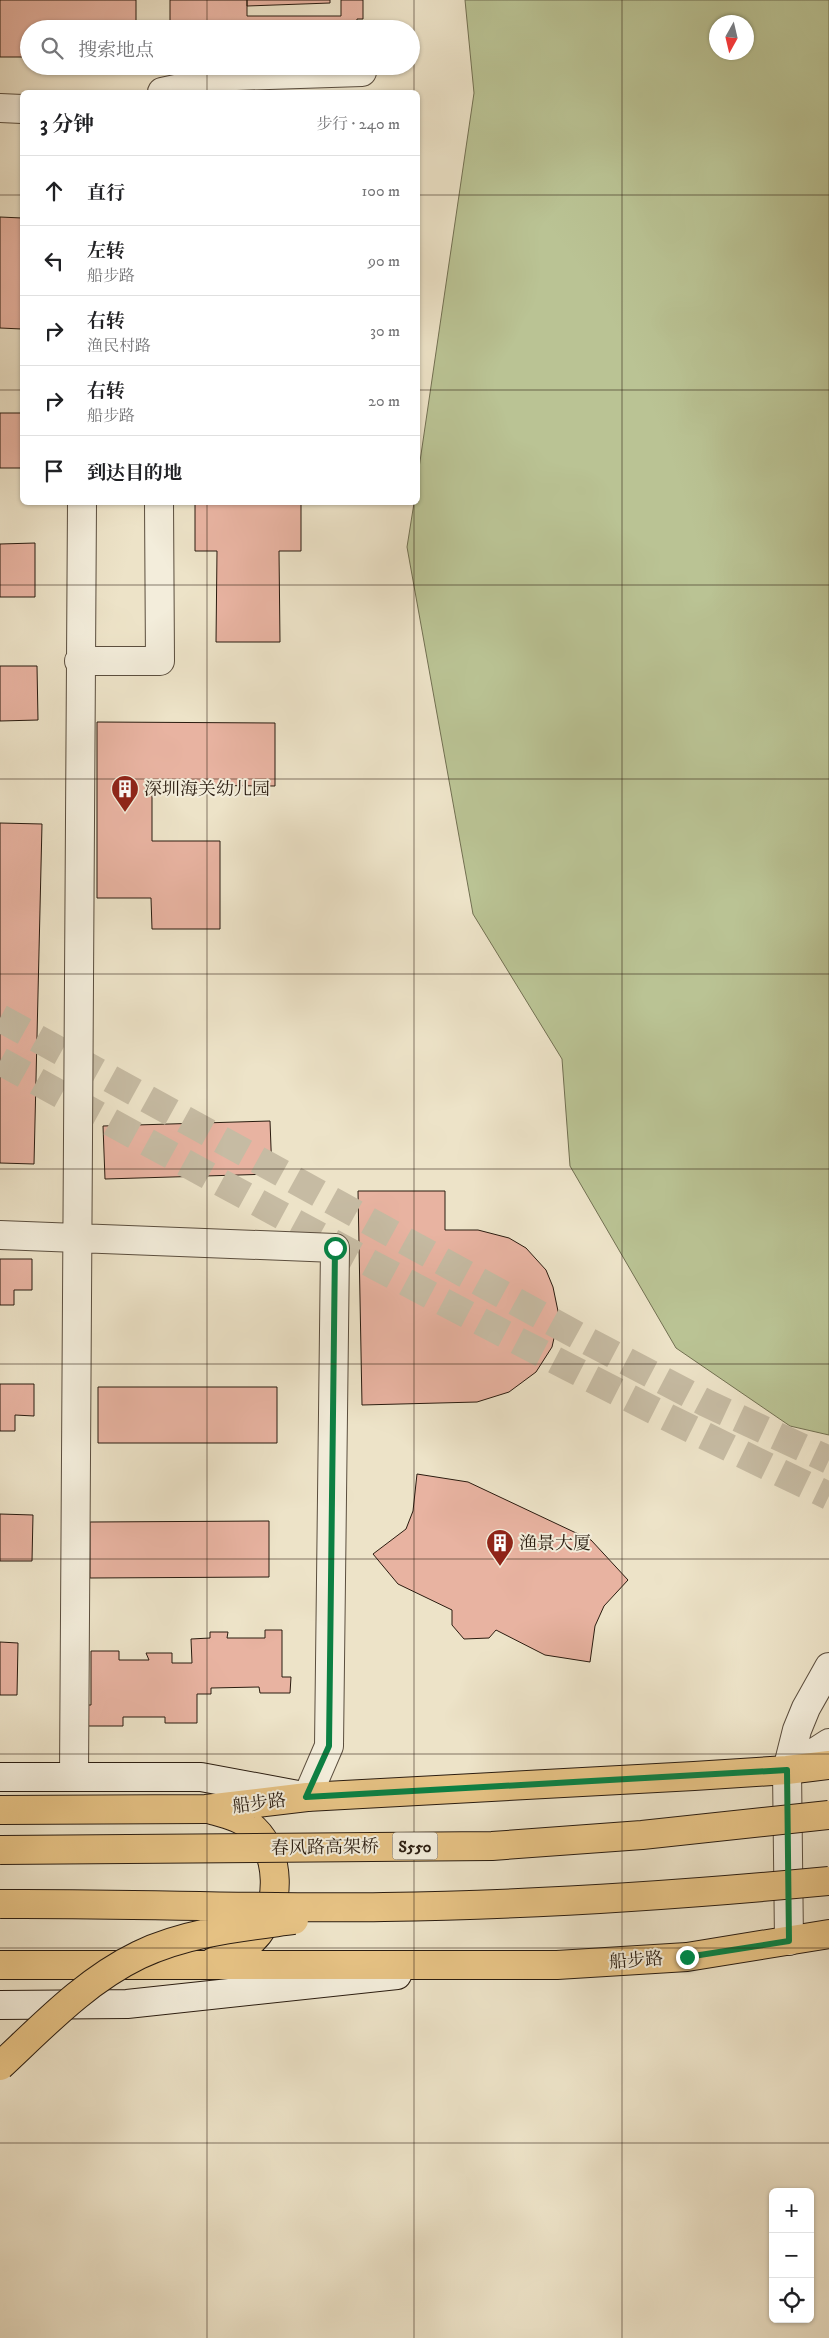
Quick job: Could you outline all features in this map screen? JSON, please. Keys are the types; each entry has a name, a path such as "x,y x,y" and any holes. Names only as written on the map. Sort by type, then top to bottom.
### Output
{"main road":[{"name":"船步路","path":"0,1810 206,1809 306,1797 787,1770 829,1765"},
{"path":"205,1965 243,1948 257,1935 266,1921 273,1901 275,1880 273,1862 265,1842 253,1827 231,1815 206,1809"},
{"name":"春风路高架桥","path":"0,1850 492,1846 642,1835 829,1815"},
{"path":"0,1904 382,1907 543,1903 641,1898 829,1881"},
{"path":"0,2066 68,2002 101,1977 140,1955 196,1935 382,1907"},
{"name":"船步路","path":"0,1965 557,1965 687,1957 829,1934"}],"street":[{"path":"180,90 330,75"},
{"path":"0,108 20,109"},
{"path":"74,1776 79,661 82,505"},
{"path":"79,661 160,661 159,505"},
{"path":"0,1235 335,1248 329,1746 306,1797 201,1777 0,1777"},
{"path":"789,1941 787,1770 797,1730 806,1708 829,1667"},
{"path":"787,1770 829,1743"},
{"name":"船步路","path":"0,2005 127,2004 482,1966"}],"green space":[{"path":"465,0 829,0 829,1435 790,1426 676,1348 570,1166 562,1059 473,914 407,547 414,505 420,505 420,461 474,93"}],"building":[{"path":"0,0 136,0 136,20 20,20 20,57 0,57"},
{"path":"170,0 247,0 247,16 341,16 341,0 363,0 363,19 357,20 170,20"},
{"path":"247,0 330,0 330,3 247,6"},
{"path":"0,217 20,218 20,329 0,328"},
{"path":"0,413 20,413 20,468 0,468"},
{"path":"195,505 301,505 301,551 279,551 280,642 216,642 217,551 195,551"},
{"path":"35,543 35,597 0,597 0,544"},
{"path":"0,666 37,666 38,720 0,721"},
{"name":"深圳海关幼儿园","path":"97,722 275,723 275,786 152,785 152,841 220,841 220,929 152,929 151,898 97,898"},
{"path":"0,823 42,824 34,1164 0,1163"},
{"path":"270,1121 272,1174 105,1179 103,1126"},
{"path":"358,1191 445,1191 445,1230 478,1230 509,1238 526,1248 546,1270 553,1287 559,1316 552,1347 536,1372 509,1392 477,1402 362,1405"},
{"path":"0,1259 32,1259 32,1290 14,1290 14,1305 0,1305"},
{"path":"0,1384 34,1384 34,1416 15,1415 15,1431 0,1431"},
{"path":"98,1387 277,1387 277,1443 98,1443"},
{"name":"渔景大厦","path":"417,1474 468,1482 591,1540 628,1580 604,1606 595,1626 590,1662 545,1655 496,1630 489,1638 464,1639 452,1625 452,1610 398,1584 373,1554 406,1529 413,1511"},
{"path":"0,1514 33,1515 32,1561 0,1561"},
{"path":"269,1521 269,1577 90,1578 90,1522"},
{"path":"265,1630 282,1630 282,1677 291,1677 290,1693 260,1693 259,1687 211,1688 211,1694 197,1694 197,1723 165,1723 165,1717 123,1717 123,1726 82,1726 82,1705 91,1705 91,1651 119,1651 119,1660 149,1660 146,1653 172,1653 172,1663 192,1663 191,1639 210,1638 210,1632 228,1632 227,1638 265,1638"},
{"path":"0,1642 18,1643 17,1695 0,1695"}],"tunnel":[{"path":"0,1018 580,1337 706,1403 829,1460"},
{"path":"0,1061 411,1285 619,1393 829,1496"}],"place":[{"name":"深圳海关幼儿园","path":"125,813"},
{"name":"渔景大厦","path":"500,1567"}],"route":[{"path":"335,1248 329,1746 306,1797 787,1770 789,1941 687,1957"}]}
